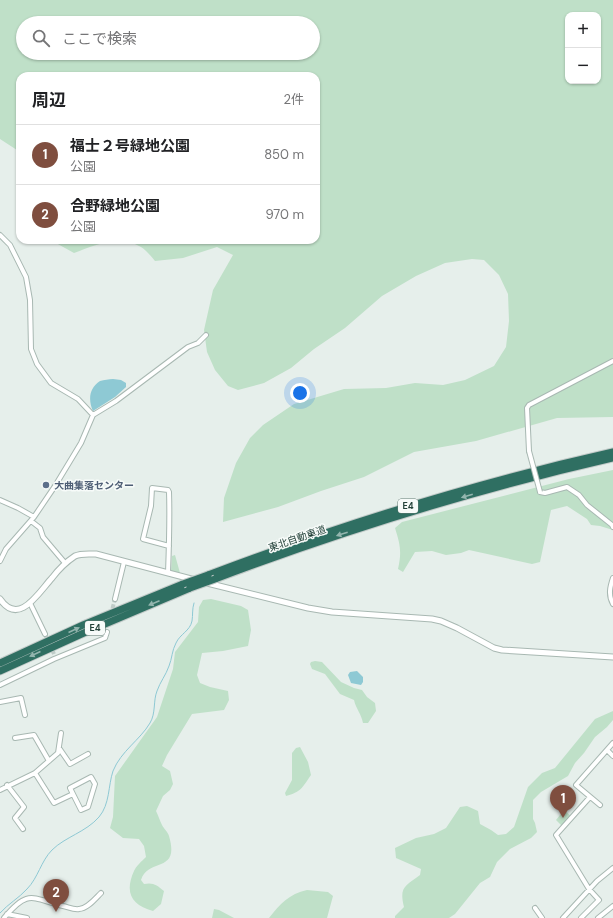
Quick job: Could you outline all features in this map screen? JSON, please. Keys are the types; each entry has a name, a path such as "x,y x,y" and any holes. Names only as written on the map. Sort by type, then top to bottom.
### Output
{"highway":[{"name":"東北自動車道","path":"0,664 83,626 183,584 313,536 387,512 511,477 613,452"},
{"name":"東北自動車道","path":"0,671 86,632 190,588 315,543 382,521 513,483 613,458"}],"street":[{"path":"0,235 10,245 26,277 30,300 31,349 37,364 51,383 78,399 93,415"},
{"path":"0,561 6,549 32,519 55,486 81,443 93,415 116,401 188,347 198,343 206,335"},
{"path":"613,361 529,405 527,408 529,450 540,492 545,493 567,487 579,495 587,505 612,525 613,528"},
{"path":"168,573 171,523 169,492 168,490 152,488 151,506 143,539 169,546"},
{"path":"0,500 18,508 32,519 40,528 43,537 65,563"},
{"path":"0,599 4,605 9,608 16,609 25,607 65,563 76,555 85,553 96,554 308,608 332,612 432,619 441,621 494,648 502,650 613,657"},
{"path":"115,599 124,562"},
{"path":"613,578 610,590 611,602 613,604"},
{"path":"30,603 45,634"},
{"path":"0,685 54,657 105,638 107,632"},
{"path":"0,702 21,698 25,715"},
{"path":"0,790 7,785 35,773 58,753 61,733"},
{"path":"15,738 34,735 48,761"},
{"path":"600,805 576,785 613,743"},
{"path":"58,748 70,764 88,754"},
{"path":"607,750 613,756"},
{"path":"35,773 54,803 73,794"},
{"path":"91,777 95,784 88,807 81,810 73,794 70,788 91,777"},
{"path":"7,785 24,807 15,818 23,829"},
{"path":"581,918 599,900 589,889 556,835 590,797"},
{"path":"566,917 589,889 613,868"},
{"path":"5,916 19,901 27,898 36,898 78,910 86,907 101,893"},
{"path":"598,918 613,906"},
{"path":"535,908 542,918"},
{"path":"5,916 27,918"}],"green space":[{"path":"0,0 613,0 613,417 557,418 476,441 414,452 364,477 278,507 223,522 224,498 236,463 250,438 263,425 294,404 344,389 386,388 415,383 443,385 465,380 494,366 506,347 509,321 508,294 499,275 484,260 472,259 445,263 416,276 382,296 345,328 314,349 291,368 264,383 238,390 228,386 215,370 207,352 204,330 213,290 233,255 217,247 183,258 155,261 147,251 135,244 320,244 320,72 16,72 16,149 0,139"},
{"path":"58,244 99,244 74,253"},
{"path":"613,470 613,530 591,525 587,519 567,506 551,510 540,562 532,564 469,550 461,553 446,555 432,551 415,552 403,572 398,569 400,548 395,528 402,522 569,479"},
{"path":"175,555 180,573 171,572 172,556"},
{"path":"211,599 241,606 248,610 251,630 248,646 202,653 197,675 200,683 228,691 229,700 224,710 192,714 162,766 170,771 173,784 170,790 163,796 156,811 168,835 171,848 170,856 167,861 150,869 145,873 141,880 144,884 155,884 164,891 161,904 153,911 135,902 130,892 131,879 134,871 146,857 144,846 139,839 123,838 110,828 113,817 115,776 157,717 173,669 175,652 198,622 199,607 203,600"},
{"path":"311,662 322,662 341,682 362,690 367,697 375,703 376,711 368,723 363,723 354,700 340,694 325,674 312,669 310,664"},
{"path":"613,711 613,720 595,737 575,763 568,776 541,792 533,800 533,819 537,832 531,838 510,849 497,862 490,877 480,883 455,914 449,918 395,918 395,916 404,907 402,895 404,888 420,875 421,869 396,858 395,848 416,838 434,834 446,828 460,807 467,806 478,811 480,824 498,835 506,834 514,827 528,787 542,773 555,768 595,719"},
{"path":"300,747 308,762 311,775 301,789 286,796 285,793 292,780 292,753 296,748"},
{"path":"564,810 571,816 562,826 556,820"},
{"path":"307,890 328,892 333,896 327,918 269,918 285,900 295,894"},
{"path":"214,909 219,910 234,918 212,918"}],"water":[{"path":"113,379 121,380 126,383 126,387 115,397 93,411 90,403 90,394 94,387 100,381"},
{"path":"357,671 363,677 363,682 361,685 351,683 348,675 350,672"}],"waterway":[{"path":"0,913 31,885 48,854 57,845 88,827 103,812 107,801 111,777 116,764 146,729 152,719 157,691 168,669 176,643 191,624 194,603"}],"tunnel":[{"path":"111,614 115,599"},
{"path":"45,634 54,654"}],"place":[{"name":"大曲集落センター","path":"46,485"},
{"name":"福士２号緑地公園","path":"563,818"},
{"name":"合野緑地公園","path":"56,912"}]}
